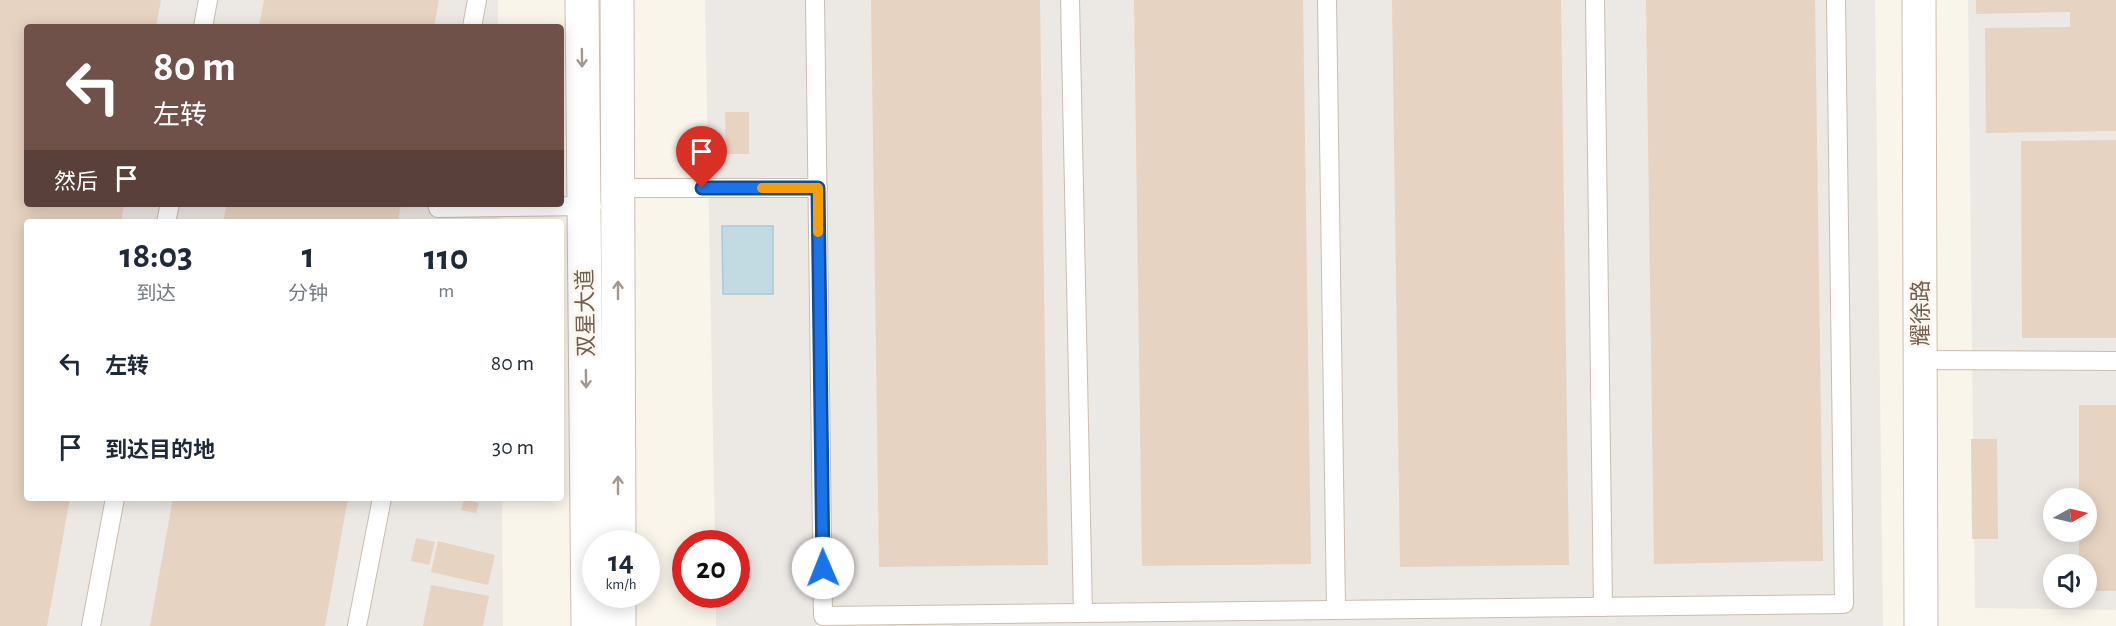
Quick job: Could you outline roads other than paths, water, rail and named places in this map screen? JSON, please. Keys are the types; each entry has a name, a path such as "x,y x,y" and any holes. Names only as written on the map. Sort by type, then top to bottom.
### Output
{"street":[{"name":"双星大道","path":"582,0 588,626"},
{"name":"双星大道","path":"617,0 619,530"},
{"name":"耀徐路","path":"1919,0 1921,626"},
{"path":"619,608 619,626"}],"lane":[{"path":"204,24 208,0"},
{"path":"473,24 477,0"},
{"path":"815,0 823,616 1844,604 1836,0"},
{"path":"1070,0 1083,613"},
{"path":"1328,0 1336,610"},
{"path":"1595,0 1603,606"},
{"path":"564,207 584,206 618,197 818,188"},
{"path":"437,211 555,207"},
{"path":"1920,360 2116,361"},
{"path":"91,626 114,501"},
{"path":"357,626 381,501"}],"water":[{"path":"722,226 773,226 773,294 723,294"}]}
